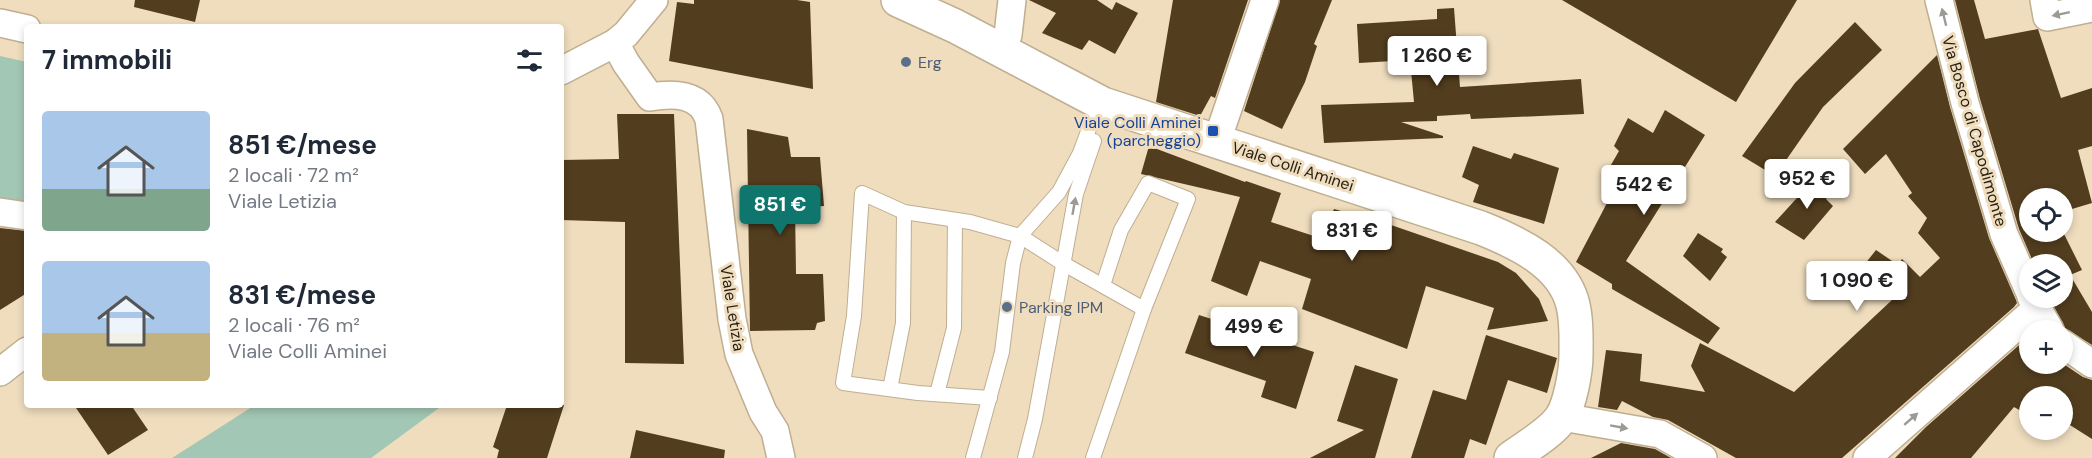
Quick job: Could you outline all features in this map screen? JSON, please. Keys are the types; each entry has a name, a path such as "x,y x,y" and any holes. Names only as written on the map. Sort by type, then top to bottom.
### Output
{"main road":[{"name":"Viale Colli Aminei","path":"898,0 955,26 1103,104 1481,228 1510,239 1539,257 1561,280 1572,303 1576,334 1576,363 1572,386 1562,417 1541,437 1511,458"}],"street":[{"path":"564,69 615,43 631,29 654,0"},
{"path":"1008,35 1012,0"},
{"path":"1221,129 1265,0"},
{"name":"Via Bosco di Capodimonte","path":"1939,0 1965,103 2004,234 2019,267"},
{"path":"2044,0 2048,17 2092,8"},
{"path":"0,23 24,28"},
{"name":"Viale Letizia","path":"615,43 650,97 664,94 678,95 700,103 706,110 709,119 732,319 739,354 763,412 775,431 782,458"},
{"path":"0,212 24,216"},
{"path":"1867,458 2036,308"},
{"path":"2073,351 2092,364"},
{"path":"0,372 24,353"},
{"path":"1562,417 1660,434 1703,458"}],"lane":[{"path":"972,458 1002,352 1013,263 1020,236 1059,192 1080,153 1093,118 1103,104"},
{"path":"1025,458 1035,418 1076,194 1101,122 1103,104"},
{"path":"1093,458 1144,309 1188,199 1148,183 1121,230 1103,285"},
{"path":"990,398 843,383 854,316 862,193 904,212 970,222 1020,236 1064,264 1144,309"},
{"path":"890,389 903,323 904,212"},
{"path":"937,394 954,328 955,220"}],"green space":[{"path":"0,56 24,61 24,203 0,198"},
{"path":"250,408 439,408 371,458 172,458"}],"building":[{"path":"135,0 200,0 195,22 134,7"},
{"path":"694,0 810,2 813,89 669,61 677,2 694,4"},
{"path":"1029,0 1097,0 1112,10 1116,2 1138,13 1115,54 1089,40 1082,50 1042,33 1056,13"},
{"path":"1173,0 1248,0 1215,98 1211,96 1200,116 1156,102"},
{"path":"1280,0 1332,0 1314,44 1317,46 1305,82 1282,129 1244,111"},
{"path":"1562,0 1797,0 1736,102"},
{"path":"1955,0 1974,0 1985,39 2038,29 2061,98 2092,88 2092,146 2078,150 2092,203 2073,209 2073,188 2019,188 2019,229 1980,99"},
{"path":"1454,8 1460,87 1581,79 1584,114 1471,119 1470,114 1437,116 1437,121 1401,122 1443,136 1443,138 1324,143 1321,105 1414,102 1410,60 1359,63 1357,24 1437,19 1437,9"},
{"path":"1855,22 1882,50 1823,107 1775,176 1742,156 1795,83"},
{"path":"1937,55 1989,238 2017,303 2014,307 1842,458 1736,458 1668,420 1653,417 1622,401 1617,410 1598,407 1606,350 1642,354 1640,381 1705,392 1691,366 1700,343 1794,392 1893,299 1857,274 1876,250 1898,265 1902,259 1920,277 1940,258 1918,233 1927,218 1908,196 1912,193 1886,154 1865,174 1843,149"},
{"path":"1665,110 1705,135 1626,261 1720,328 1708,344 1612,289 1612,284 1576,262 1617,184 1604,177 1619,151 1614,146 1628,118 1653,133"},
{"path":"617,114 674,114 684,364 625,363 625,222 564,220 564,160 619,159"},
{"path":"747,129 788,137 791,157 820,157 824,206 795,208 796,274 823,274 825,321 817,323 815,330 750,331"},
{"path":"1149,146 1281,193 1271,222 1323,239 1334,209 1394,226 1498,262 1516,273 1539,299 1548,321 1487,330 1494,308 1426,286 1407,349 1302,309 1311,279 1260,261 1247,296 1211,281 1240,197 1141,174"},
{"path":"1473,146 1511,159 1514,153 1559,168 1544,224 1473,202 1479,185 1462,177"},
{"path":"1817,176 1832,190 1826,199 1833,206 1804,240 1775,222"},
{"path":"0,228 24,231 24,295 0,310"},
{"path":"1698,233 1723,249 1721,252 1727,257 1710,281 1683,256"},
{"path":"2025,242 2068,242 2082,270 2073,274 2073,254 2030,254"},
{"path":"2073,280 2092,312 2092,345 2073,333 2073,320 2061,320 2055,308 2073,308"},
{"path":"1199,315 1314,352 1296,409 1261,397 1266,381 1185,353"},
{"path":"1486,335 1557,358 1547,393 1508,380 1486,445 1470,439 1464,458 1411,458 1433,390 1466,400"},
{"path":"2019,345 2019,374 2073,374 2073,370 2092,380 2092,439 2073,427 2073,386 2019,386 2019,410 2014,407 1971,458 1895,458 1926,427"},
{"path":"1355,365 1398,379 1375,458 1310,458 1364,430 1337,421"},
{"path":"76,408 133,408 148,430 108,455"},
{"path":"506,408 563,408 547,458 497,458 499,450 493,447"},
{"path":"636,430 725,450 724,458 630,458"},
{"path":"1621,443 1655,449 1671,458 1591,458"}],"place":[{"name":"Erg","path":"906,62"},
{"name":"Viale Colli Aminei (parcheggio)","path":"1213,131"},
{"name":"Parking IPM","path":"1007,307"}]}
